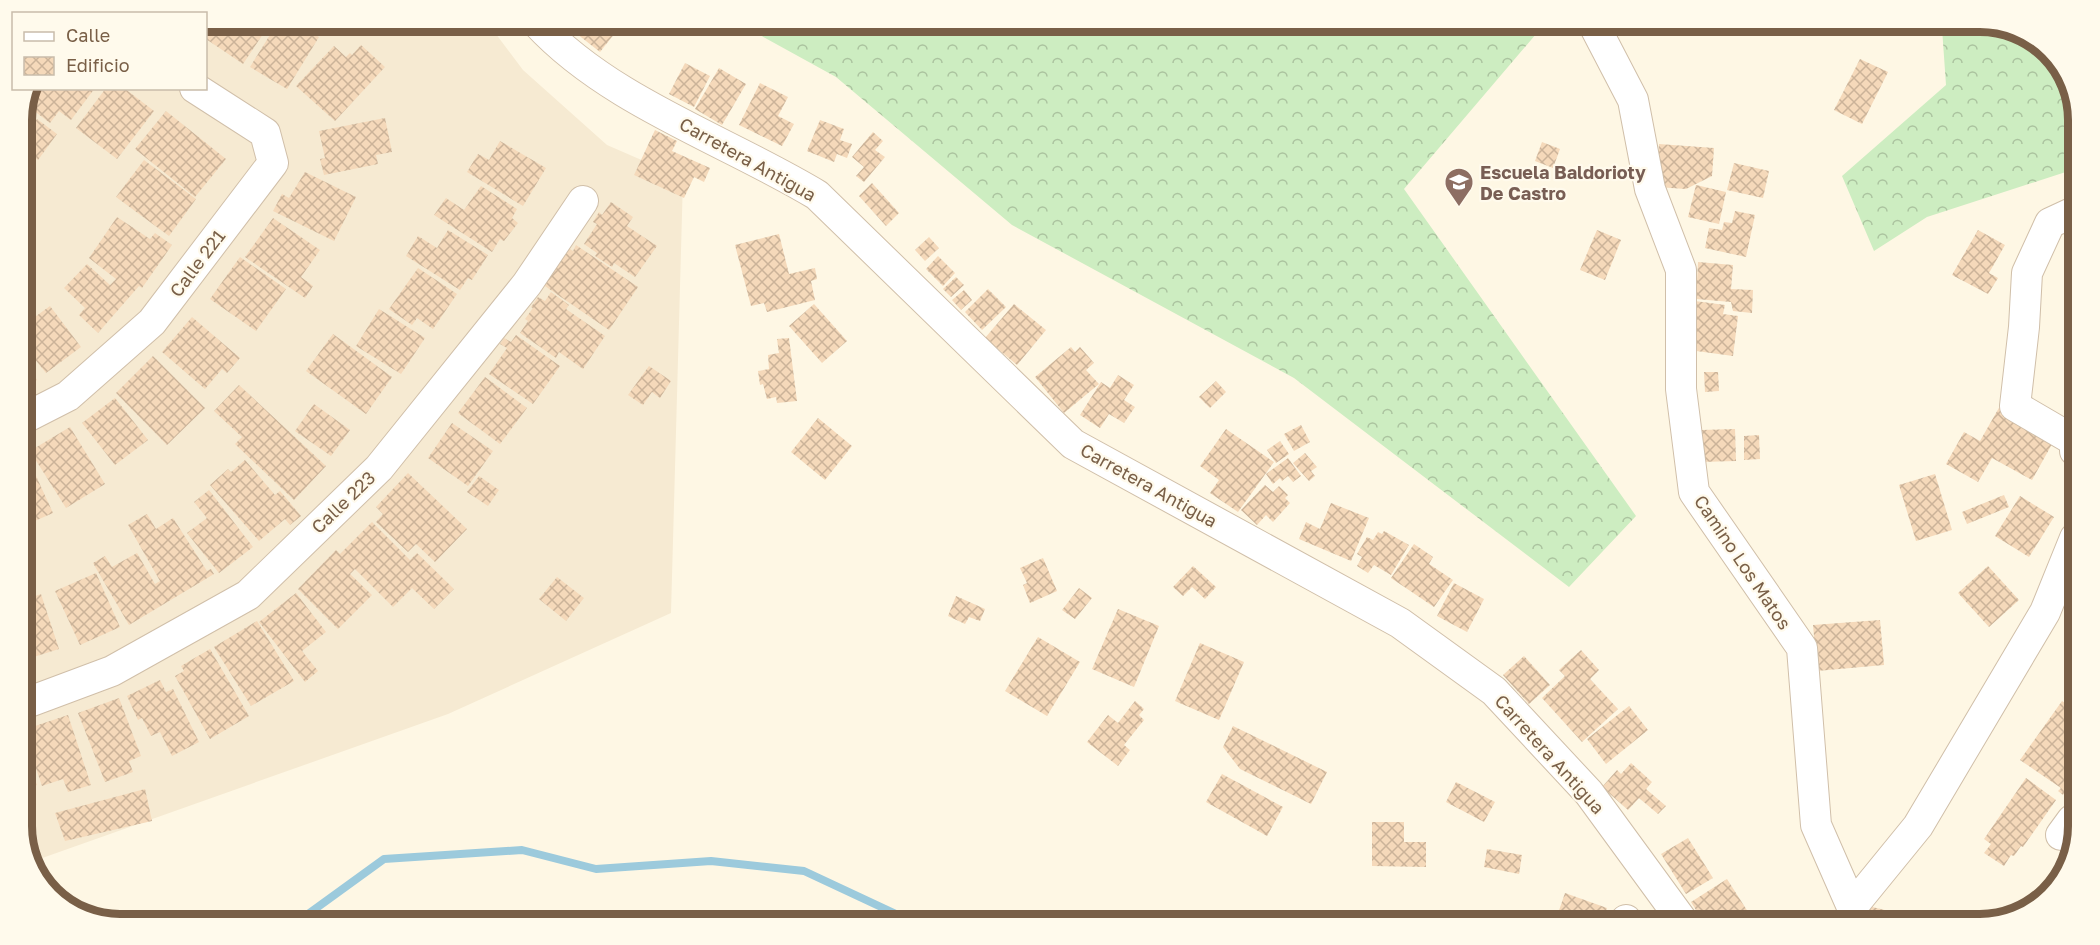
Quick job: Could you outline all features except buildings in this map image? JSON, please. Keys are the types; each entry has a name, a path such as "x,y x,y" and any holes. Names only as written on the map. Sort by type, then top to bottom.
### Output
{"street":[{"name":"Carretera Antigua","path":"545,32 597,76 645,104 781,173 817,195 1073,444 1400,623 1494,691 1588,793 1677,914"},
{"name":"Camino Los Matos","path":"1598,32 1633,100 1650,189 1681,270 1681,389 1694,492 1802,648 1816,825 1853,914"},
{"name":"Calle 221","path":"32,414 68,396 152,322 273,162 265,133 198,90"},
{"name":"Calle 223","path":"32,701 112,671 248,595 379,468 527,284 583,201"},
{"path":"2068,215 2050,223 2027,273 2024,327 2015,406 2068,437"},
{"path":"1854,914 1918,826 2045,612 2068,555"}],"shaded area":[{"path":"207,32 494,32 523,70 607,145 683,178 671,613 448,714 39,859 32,831 32,114 38,90 207,90"}],"green space":[{"path":"754,32 1538,32 1404,189 1636,516 1569,587 1294,378 1012,225 836,77"},
{"path":"1942,32 1998,33 2014,38 2034,50 2043,57 2057,76 2067,102 2068,171 1927,217 1874,251 1842,176 1946,85"}],"waterway":[{"path":"308,914 384,859 522,850 596,869 711,861 804,871 896,914"}],"place":[{"name":"Escuela Baldorioty De Castro","path":"1459,208"}]}
